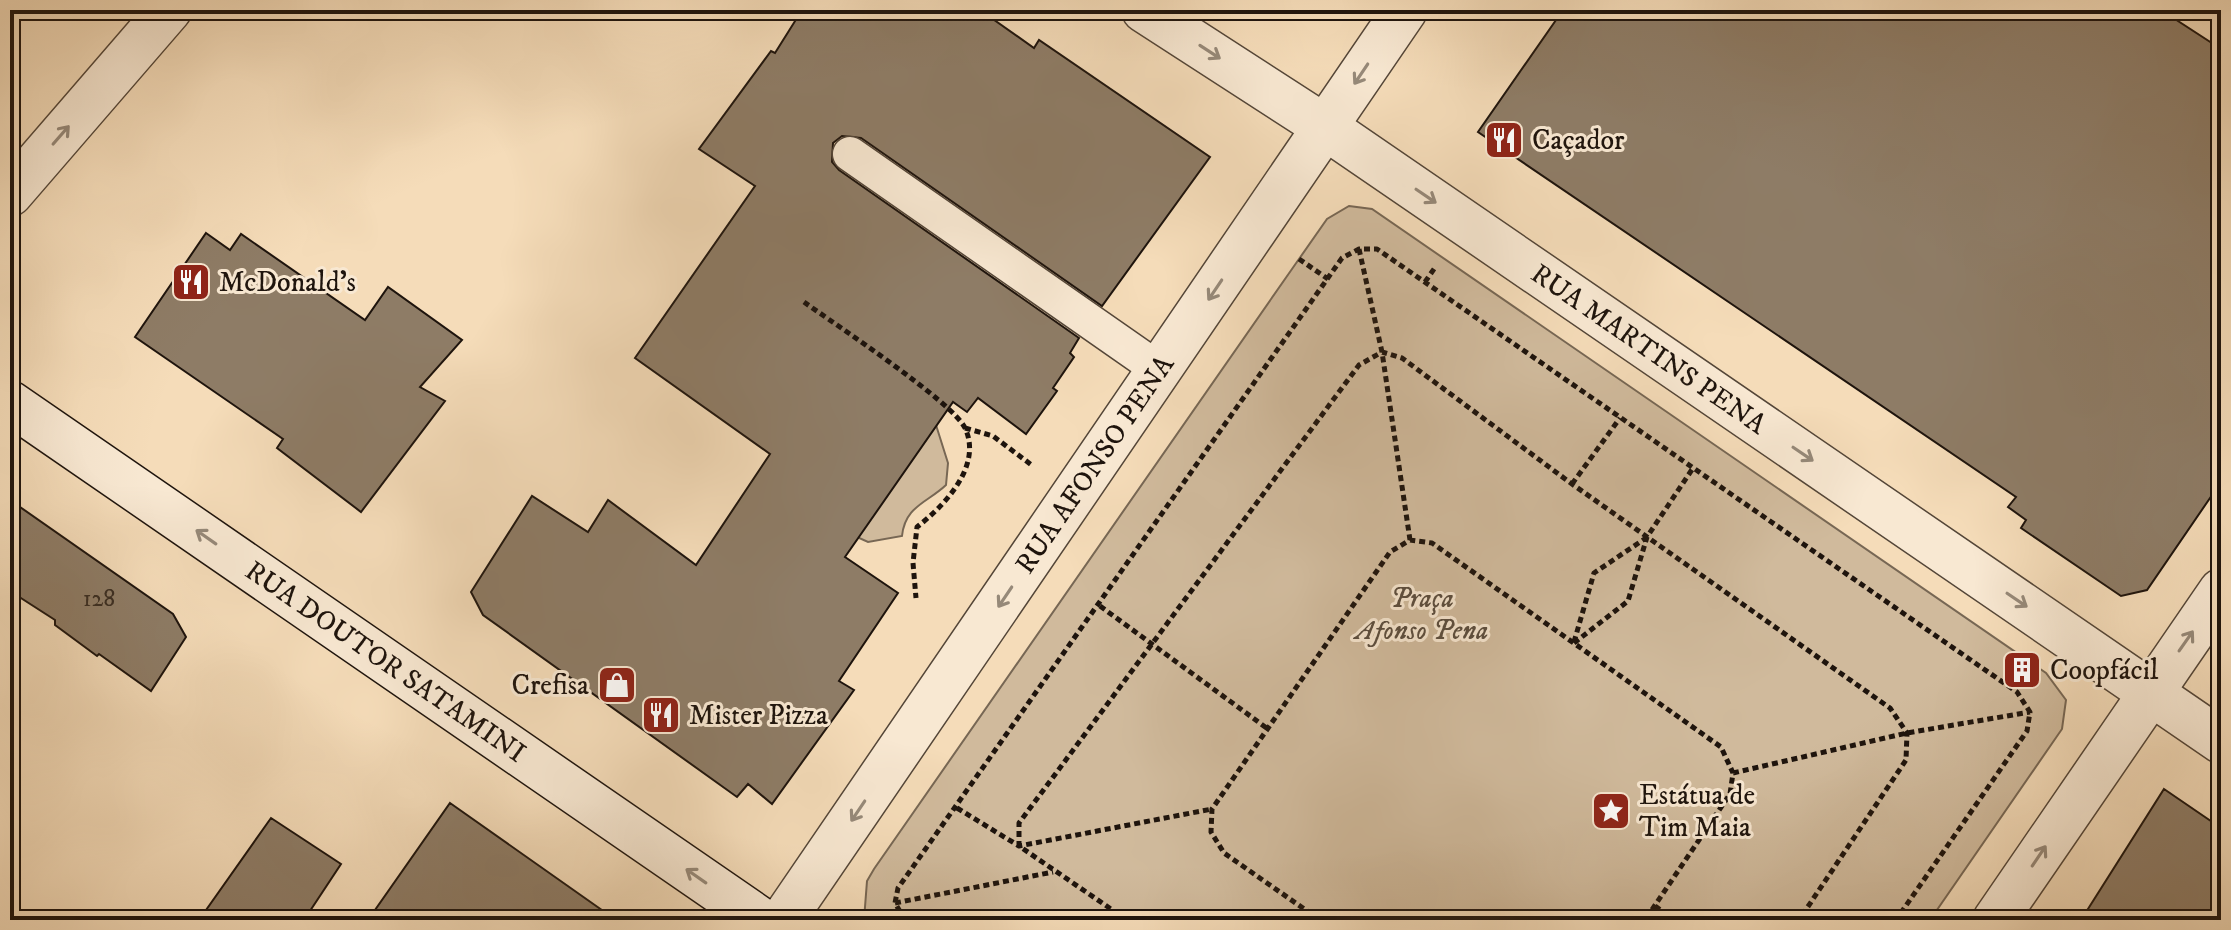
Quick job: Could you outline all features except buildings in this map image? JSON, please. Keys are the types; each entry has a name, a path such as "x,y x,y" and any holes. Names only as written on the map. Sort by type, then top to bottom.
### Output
{"street":[{"path":"10,194 169,10"},
{"name":"RUA MARTINS PENA","path":"1144,10 1325,127 2221,741"},
{"name":"RUA AFONSO PENA","path":"783,920 1405,10"},
{"name":"RUA DOUTOR SATAMINI","path":"10,403 761,920"},
{"path":"1995,920 2221,591"}],"lane":[{"path":"850,154 1161,371"}],"path":[{"path":"1359,249 1382,352 1410,540"},
{"path":"905,920 895,903 898,888 1100,606 1342,258 1359,249 1377,249 2017,692 2030,712 2027,731 1896,920"},
{"path":"1425,282 1441,257"},
{"path":"1299,259 1328,279"},
{"path":"804,302 938,399 965,428 993,436 1074,496"},
{"path":"1019,846 1019,823 1150,643 1359,365 1382,352 1402,358 1572,484 1890,708 1907,733 1906,760 1799,920"},
{"path":"1572,484 1620,418"},
{"path":"916,598 913,563 917,527 939,509 957,487 968,457 965,428"},
{"path":"1574,643 1628,601 1647,537 1693,468"},
{"path":"1574,643 1594,573 1647,537"},
{"path":"1320,920 1224,853 1211,832 1212,809 1390,552 1410,540 1432,543 1721,747 1733,773 1730,794 1645,920"},
{"path":"1100,606 1268,729"},
{"path":"1733,773 1907,733 2030,712"},
{"path":"957,808 1127,920"},
{"path":"1019,846 1212,809"},
{"path":"895,903 1054,871"},
{"path":"1655,906 1674,920"}],"green space":[{"name":"Praça Afonso Pena","path":"1349,206 1372,209 2046,673 2066,700 2062,729 1930,920 864,920 867,881 874,869 1327,219"},
{"path":"936,425 948,463 946,485 912,511 902,536 868,542 857,537"}],"place":[{"name":"Caçador","path":"1504,140"},
{"name":"McDonald's","path":"191,282"},
{"name":"Coopfácil","path":"2022,670"},
{"name":"Crefisa","path":"617,685"},
{"name":"Mister Pizza","path":"661,715"},
{"name":"Estátua de Tim Maia","path":"1611,811"}]}
